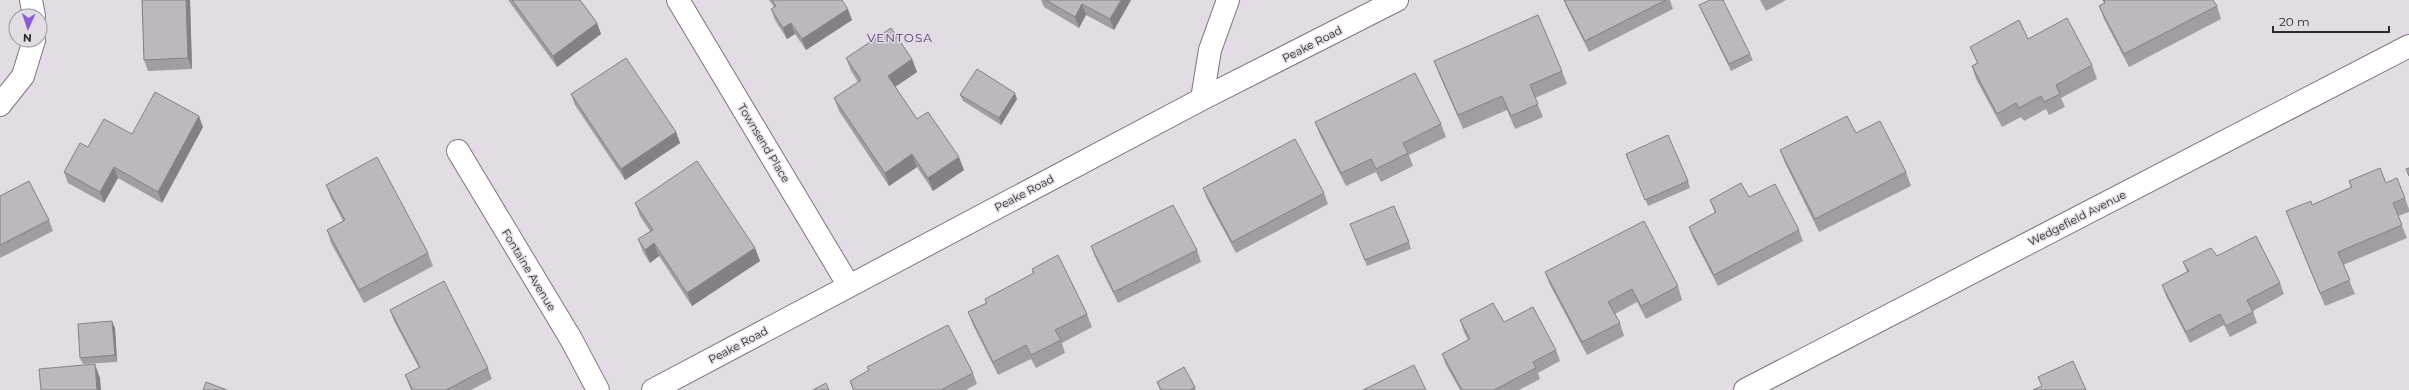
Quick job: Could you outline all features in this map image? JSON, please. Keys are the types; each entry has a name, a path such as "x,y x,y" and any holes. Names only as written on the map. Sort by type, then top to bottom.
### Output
{"street":[{"name":"Townsend Place","path":"678,0 849,286"},
{"path":"1202,99 1210,50 1228,0"},
{"name":"Peake Road","path":"654,390 1202,99 1397,0"},
{"name":"Wedgefield Avenue","path":"1745,390 2409,46"},
{"path":"0,105 23,76 32,48"},
{"name":"Fontaine Avenue","path":"458,151 571,339 598,390"}],"building":[{"path":"142,0 186,0 188,58 144,60"},
{"path":"512,0 580,0 597,23 553,56"},
{"path":"772,0 842,0 848,9 802,39 791,23 783,28 771,9 776,6"},
{"path":"1046,0 1121,0 1110,19 1082,4 1075,17"},
{"path":"1564,0 1666,0 1585,41"},
{"path":"1710,0 1723,0 1750,54 1729,64 1699,5"},
{"path":"2104,0 2213,0 2217,6 2124,54 2099,6 2105,3"},
{"path":"1538,15 1562,71 1530,85 1538,104 1511,116 1502,96 1458,115 1434,61"},
{"path":"2067,18 2092,65 2056,85 2060,94 2044,102 2041,96 2019,108 2016,103 1997,114 1972,66 1978,63 1970,47 2019,20 2028,39"},
{"path":"891,28 912,59 888,76 917,119 928,112 959,157 928,178 912,154 885,173 834,98 861,80 846,58"},
{"path":"626,58 676,132 621,169 571,94"},
{"path":"977,69 1015,93 999,118 960,95"},
{"path":"1415,73 1441,124 1403,143 1408,153 1376,169 1371,159 1341,173 1315,122"},
{"path":"155,92 199,116 158,192 114,167 100,192 64,172 80,143 88,147 104,119 132,134"},
{"path":"1847,116 1856,133 1880,121 1906,172 1815,219 1780,150"},
{"path":"1668,135 1688,181 1645,200 1626,154"},
{"path":"1295,139 1324,193 1232,242 1203,188"},
{"path":"377,157 428,253 359,290 327,230 345,220 326,185"},
{"path":"697,161 755,248 687,293 654,243 645,250 638,239 653,230 635,203"},
{"path":"2380,168 2386,183 2397,178 2405,198 2393,203 2402,225 2338,252 2350,280 2320,293 2286,211 2311,201 2312,205 2352,187 2349,181"},
{"path":"2409,168 2409,176 2406,169"},
{"path":"29,181 49,220 0,245 0,196"},
{"path":"1741,183 1749,197 1775,184 1799,230 1714,275 1689,227 1716,212 1710,200"},
{"path":"1173,205 1197,250 1114,292 1091,246"},
{"path":"1394,206 1409,242 1365,260 1350,224"},
{"path":"1644,221 1678,286 1641,306 1632,289 1608,302 1620,323 1582,342 1545,272"},
{"path":"2256,236 2280,283 2247,300 2253,312 2226,326 2220,314 2186,332 2162,285 2189,271 2183,262 2211,248 2217,256"},
{"path":"1058,255 1087,314 1055,330 1061,340 1031,355 1026,345 993,362 968,312 987,303 985,299 1034,273 1032,269"},
{"path":"444,281 488,368 446,390 413,390 405,375 420,367 390,310"},
{"path":"1493,303 1504,322 1533,307 1556,350 1533,362 1536,368 1494,390 1462,390 1442,354 1470,339 1460,320"},
{"path":"112,321 115,355 80,358 78,324"},
{"path":"948,325 973,373 941,390 854,390 850,381 869,370 867,367"},
{"path":"2073,361 2086,390 2033,390 2042,386 2038,377"},
{"path":"95,364 97,390 41,390 39,369"},
{"path":"1414,365 1426,390 1363,390"},
{"path":"1184,367 1195,387 1190,390 1161,390 1157,382"},
{"path":"206,382 227,390 203,390"},
{"path":"826,383 829,390 813,390"}],"district":[{"name":"VENTOSA","path":"900,37"}]}
